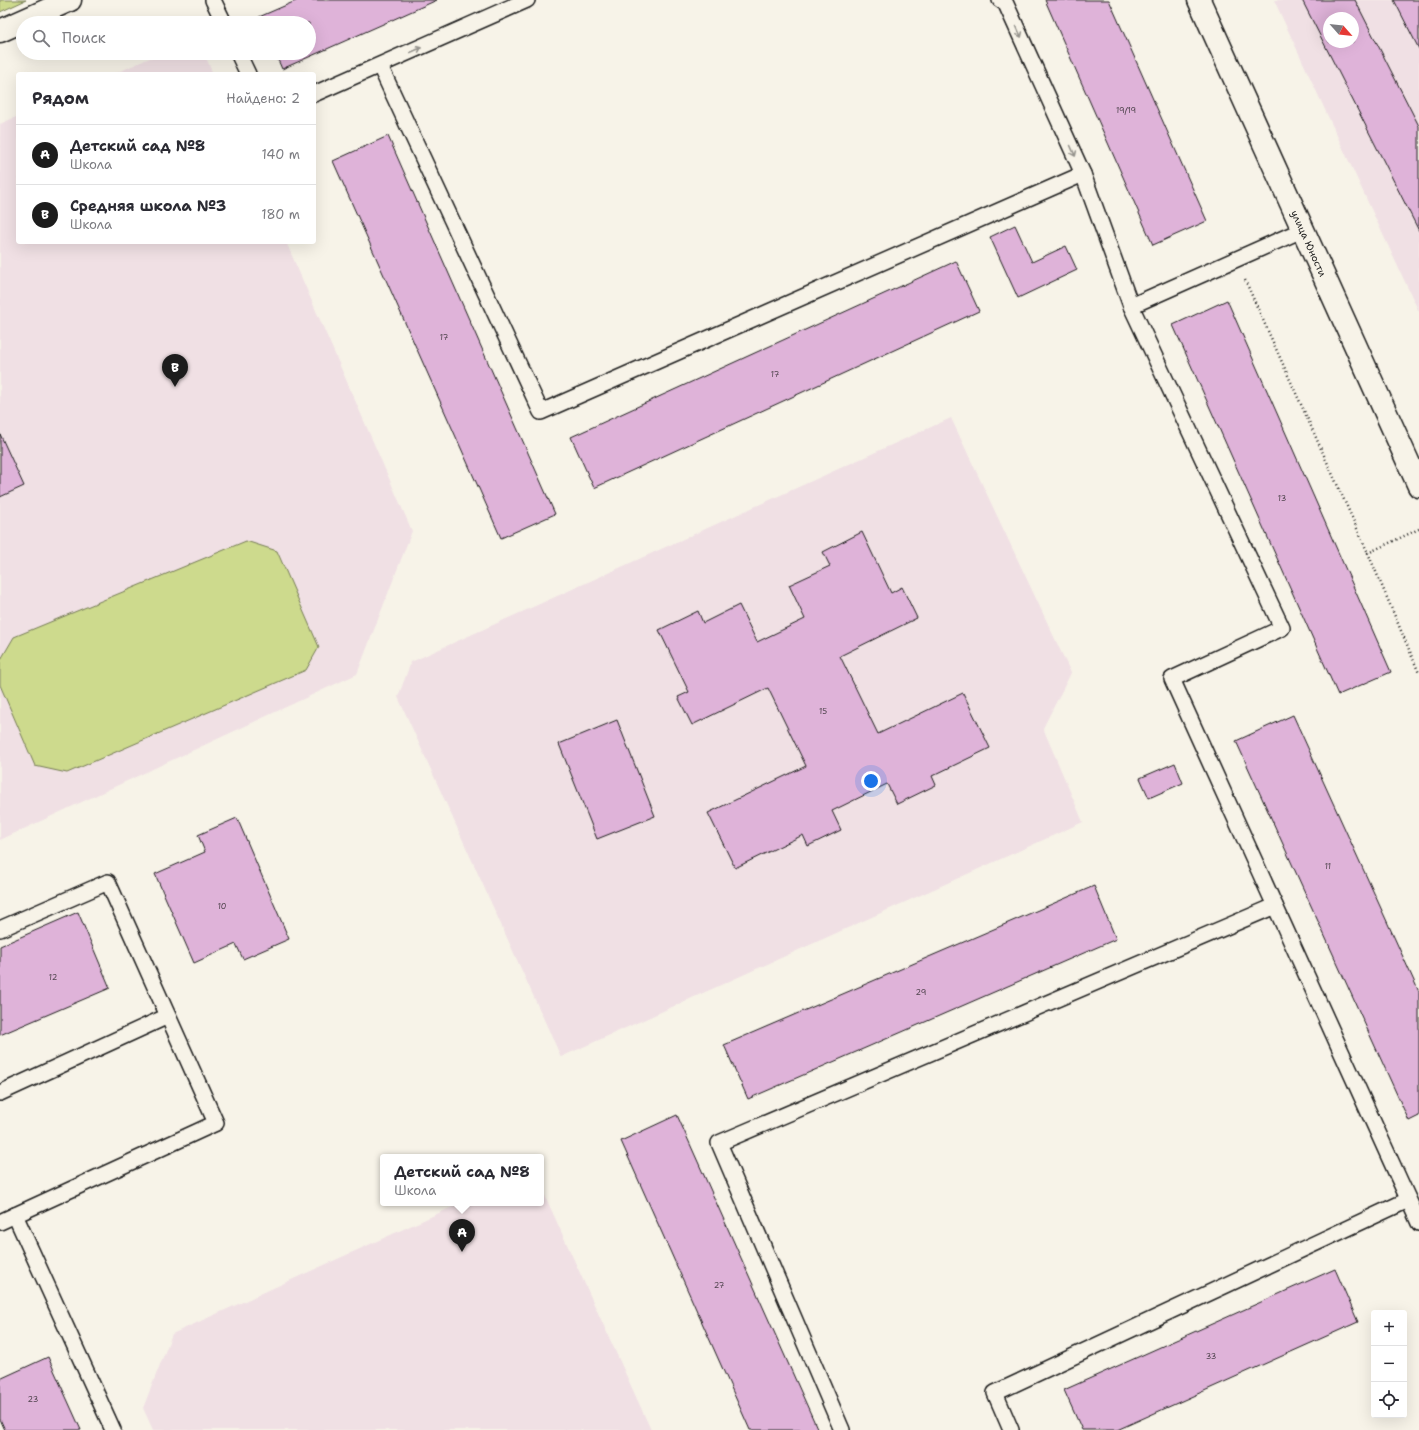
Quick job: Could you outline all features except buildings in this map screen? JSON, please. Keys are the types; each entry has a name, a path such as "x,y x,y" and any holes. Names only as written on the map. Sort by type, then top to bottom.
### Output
{"street":[{"path":"33,16 68,0"},
{"name":"улица Юности","path":"1199,0 1419,486"},
{"path":"0,31 16,24"}],"lane":[{"path":"213,0 221,16"},
{"path":"316,93 527,0"},
{"path":"1000,0 1005,2 1083,174 1131,306 1282,628 1172,680 1419,1223"},
{"path":"241,60 247,72"},
{"path":"380,66 541,412 1083,174"},
{"path":"1131,306 1302,230"},
{"path":"0,929 108,882 216,1123 0,1222"},
{"path":"842,1430 719,1143 1275,906"},
{"path":"0,1092 168,1016"},
{"path":"1011,1430 995,1393 1408,1200"},
{"path":"15,1215 113,1430"}],"path":[{"path":"1236,260 1368,553 1419,673"},
{"path":"1368,553 1419,529"}],"shaded area":[{"path":"1274,0 1419,0 1419,312"},
{"path":"145,60 207,60 212,72 118,72"},
{"path":"16,117 16,244 287,244 412,531 357,674 0,840 0,124"},
{"path":"951,418 1071,673 1043,728 1083,822 561,1057 398,697 411,662"},
{"path":"544,1194 651,1430 153,1430 143,1408 172,1334 454,1206 544,1206"}],"green space":[{"path":"0,0 26,0 0,12"},
{"path":"246,541 277,551 319,647 306,670 67,773 35,766 0,685 0,661 14,637"}],"place":[{"name":"Средняя школа №3","path":"175,387"},
{"name":"Детский сад №8","path":"462,1252"}]}
